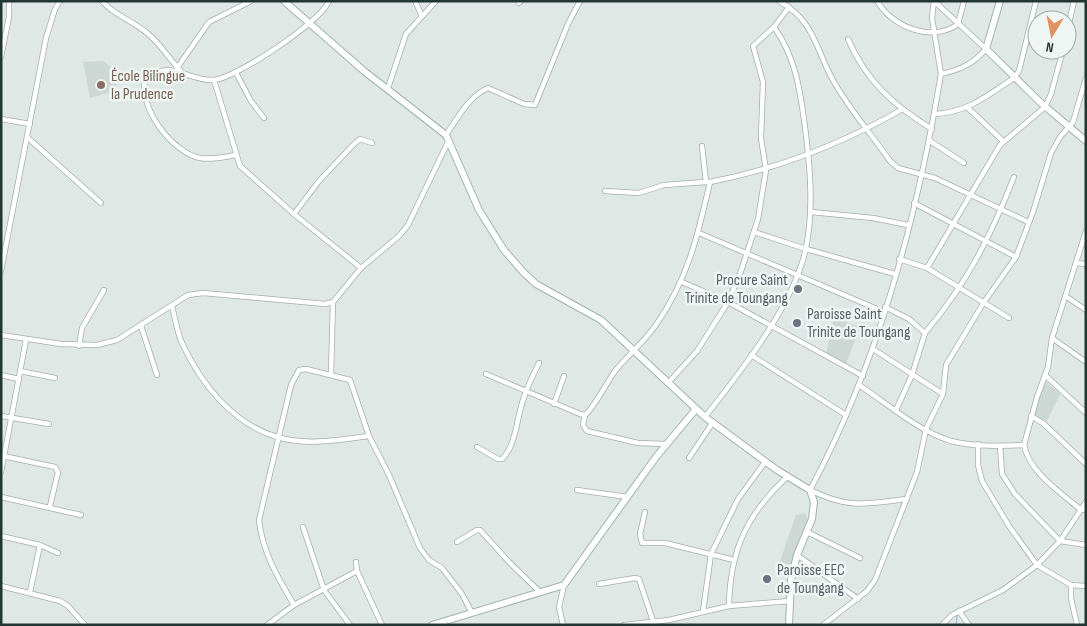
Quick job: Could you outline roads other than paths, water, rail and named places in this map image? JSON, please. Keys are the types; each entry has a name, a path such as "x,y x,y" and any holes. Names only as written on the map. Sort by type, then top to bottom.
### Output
{"street":[{"path":"1,57 9,16 9,1"},
{"path":"1,271 46,38 55,9 60,1"},
{"path":"102,1 122,19 136,24 149,34 179,70"},
{"path":"179,70 209,22 251,1"},
{"path":"284,1 364,71 388,88 447,137 479,210 511,259 536,284 600,320 696,409 787,477 829,499 845,504 860,505 907,499"},
{"path":"236,155 201,158 186,153 172,144 161,129 144,93 145,80 148,77 168,70 179,70 214,80 236,73 310,23 329,1"},
{"path":"415,1 422,16"},
{"path":"388,88 406,34 436,1"},
{"path":"1,334 26,340 79,346 117,340 188,296 203,293 325,304 333,302 361,268 399,236 408,225 447,137 464,108 488,88 524,104 535,105 568,24 580,1"},
{"path":"779,1 789,7 806,23 834,82 867,129 898,168 923,173 1028,222"},
{"path":"877,1 880,7 917,32 946,31 958,24 964,1"},
{"path":"789,625 791,580 797,554 812,519 814,502 810,490 859,385 873,349 923,173 941,74 933,32 934,1"},
{"path":"934,1 1045,107 1086,141"},
{"path":"941,74 962,69 978,58 986,49 1000,1"},
{"path":"934,114 948,114 968,108 1014,78 1022,64 1036,1"},
{"path":"668,383 697,351 728,302 754,232 763,195 766,170 762,138 763,82 753,46 754,43 774,27 789,7"},
{"path":"705,416 751,355 770,326 797,276 806,249 811,212 810,154 800,87 792,57 774,27"},
{"path":"848,39 861,67 901,110 932,129"},
{"path":"927,268 989,160 1003,140 1045,107 1051,94 1060,60"},
{"path":"236,73 251,100 264,118"},
{"path":"823,625 858,599 875,580 917,472 926,429 942,394 946,365 984,302 1016,257 1051,153 1060,137 1070,128 1086,78"},
{"path":"214,80 240,166 294,214 361,268"},
{"path":"968,108 1003,140"},
{"path":"605,190 639,193 664,185 708,182 766,170 810,154 867,129 901,110"},
{"path":"1,119 30,124"},
{"path":"28,138 101,204"},
{"path":"294,214 319,181 354,144 360,139 372,143"},
{"path":"930,141 964,163"},
{"path":"666,444 638,443 587,431 584,425 585,415 604,386 655,326 682,282 699,233 708,182 702,146"},
{"path":"896,410 912,375 925,334 960,288 987,242 1014,177"},
{"path":"914,203 1016,257"},
{"path":"811,212 873,218 908,225"},
{"path":"754,232 895,274"},
{"path":"1083,510 1039,472 1025,452 1024,445 1031,416 1045,375 1052,338 1078,263 1086,232"},
{"path":"699,233 797,276 910,319 925,334"},
{"path":"899,259 927,268 1009,318"},
{"path":"1078,263 1086,264"},
{"path":"682,282 728,302 863,376"},
{"path":"79,346 82,328 104,290"},
{"path":"1067,297 1086,310"},
{"path":"331,374 333,302"},
{"path":"172,306 181,342 208,387 244,422 278,438 324,442 369,436"},
{"path":"141,326 157,375"},
{"path":"1052,338 1086,362"},
{"path":"1,472 2,456 26,340"},
{"path":"873,349 942,394"},
{"path":"751,355 846,414"},
{"path":"477,447 498,459 502,459 505,456 526,392 539,363"},
{"path":"294,605 270,561 260,534 258,520 291,385 299,370 306,369 350,380 369,436 394,484 420,548 429,560 442,568 462,594 472,613"},
{"path":"20,371 55,378"},
{"path":"486,374 554,404 585,415"},
{"path":"1045,375 1086,413"},
{"path":"1,376 19,379"},
{"path":"554,404 564,376"},
{"path":"859,385 926,429 951,440 1000,446 1024,445"},
{"path":"563,625 559,607 564,585 666,444 696,409"},
{"path":"1,416 49,424"},
{"path":"1031,416 1044,424 1086,464"},
{"path":"688,458 713,422"},
{"path":"978,444 978,465 982,481 990,496 1037,565 1071,585 1086,586"},
{"path":"1000,446 1002,474 1008,486 1060,541 1086,545"},
{"path":"2,456 55,467 58,472 50,506"},
{"path":"703,611 711,554 738,499 765,462"},
{"path":"729,606 734,560 754,512 787,477"},
{"path":"576,490 628,497"},
{"path":"1,497 50,506 81,515"},
{"path":"942,625 959,611 1003,590 1037,565 1060,541 1083,510 1086,502"},
{"path":"645,512 640,534 642,543 665,543 734,560"},
{"path":"303,527 324,590 350,625"},
{"path":"457,542 480,530 541,593"},
{"path":"807,532 860,558"},
{"path":"1,536 40,545 58,553"},
{"path":"30,592 40,545"},
{"path":"797,554 858,599"},
{"path":"356,562 357,571 382,625"},
{"path":"268,625 294,605 357,571"},
{"path":"599,584 639,579 653,621"},
{"path":"432,625 564,585"},
{"path":"1071,585 1071,598 1077,625"},
{"path":"1,586 60,601 68,606 85,625"},
{"path":"624,625 653,621 670,622 703,611 729,606 790,601"},
{"path":"959,611 969,625"}],"waterway":[{"path":"956,625 957,616"}],"place":[{"name":"École Bilingue la Prudence","path":"101,85"},
{"name":"Procure Saint Trinite de Toungang","path":"798,289"},
{"name":"Paroisse Saint Trinite de Toungang","path":"797,323"},
{"name":"Paroisse EEC de Toungang","path":"767,579"}]}
